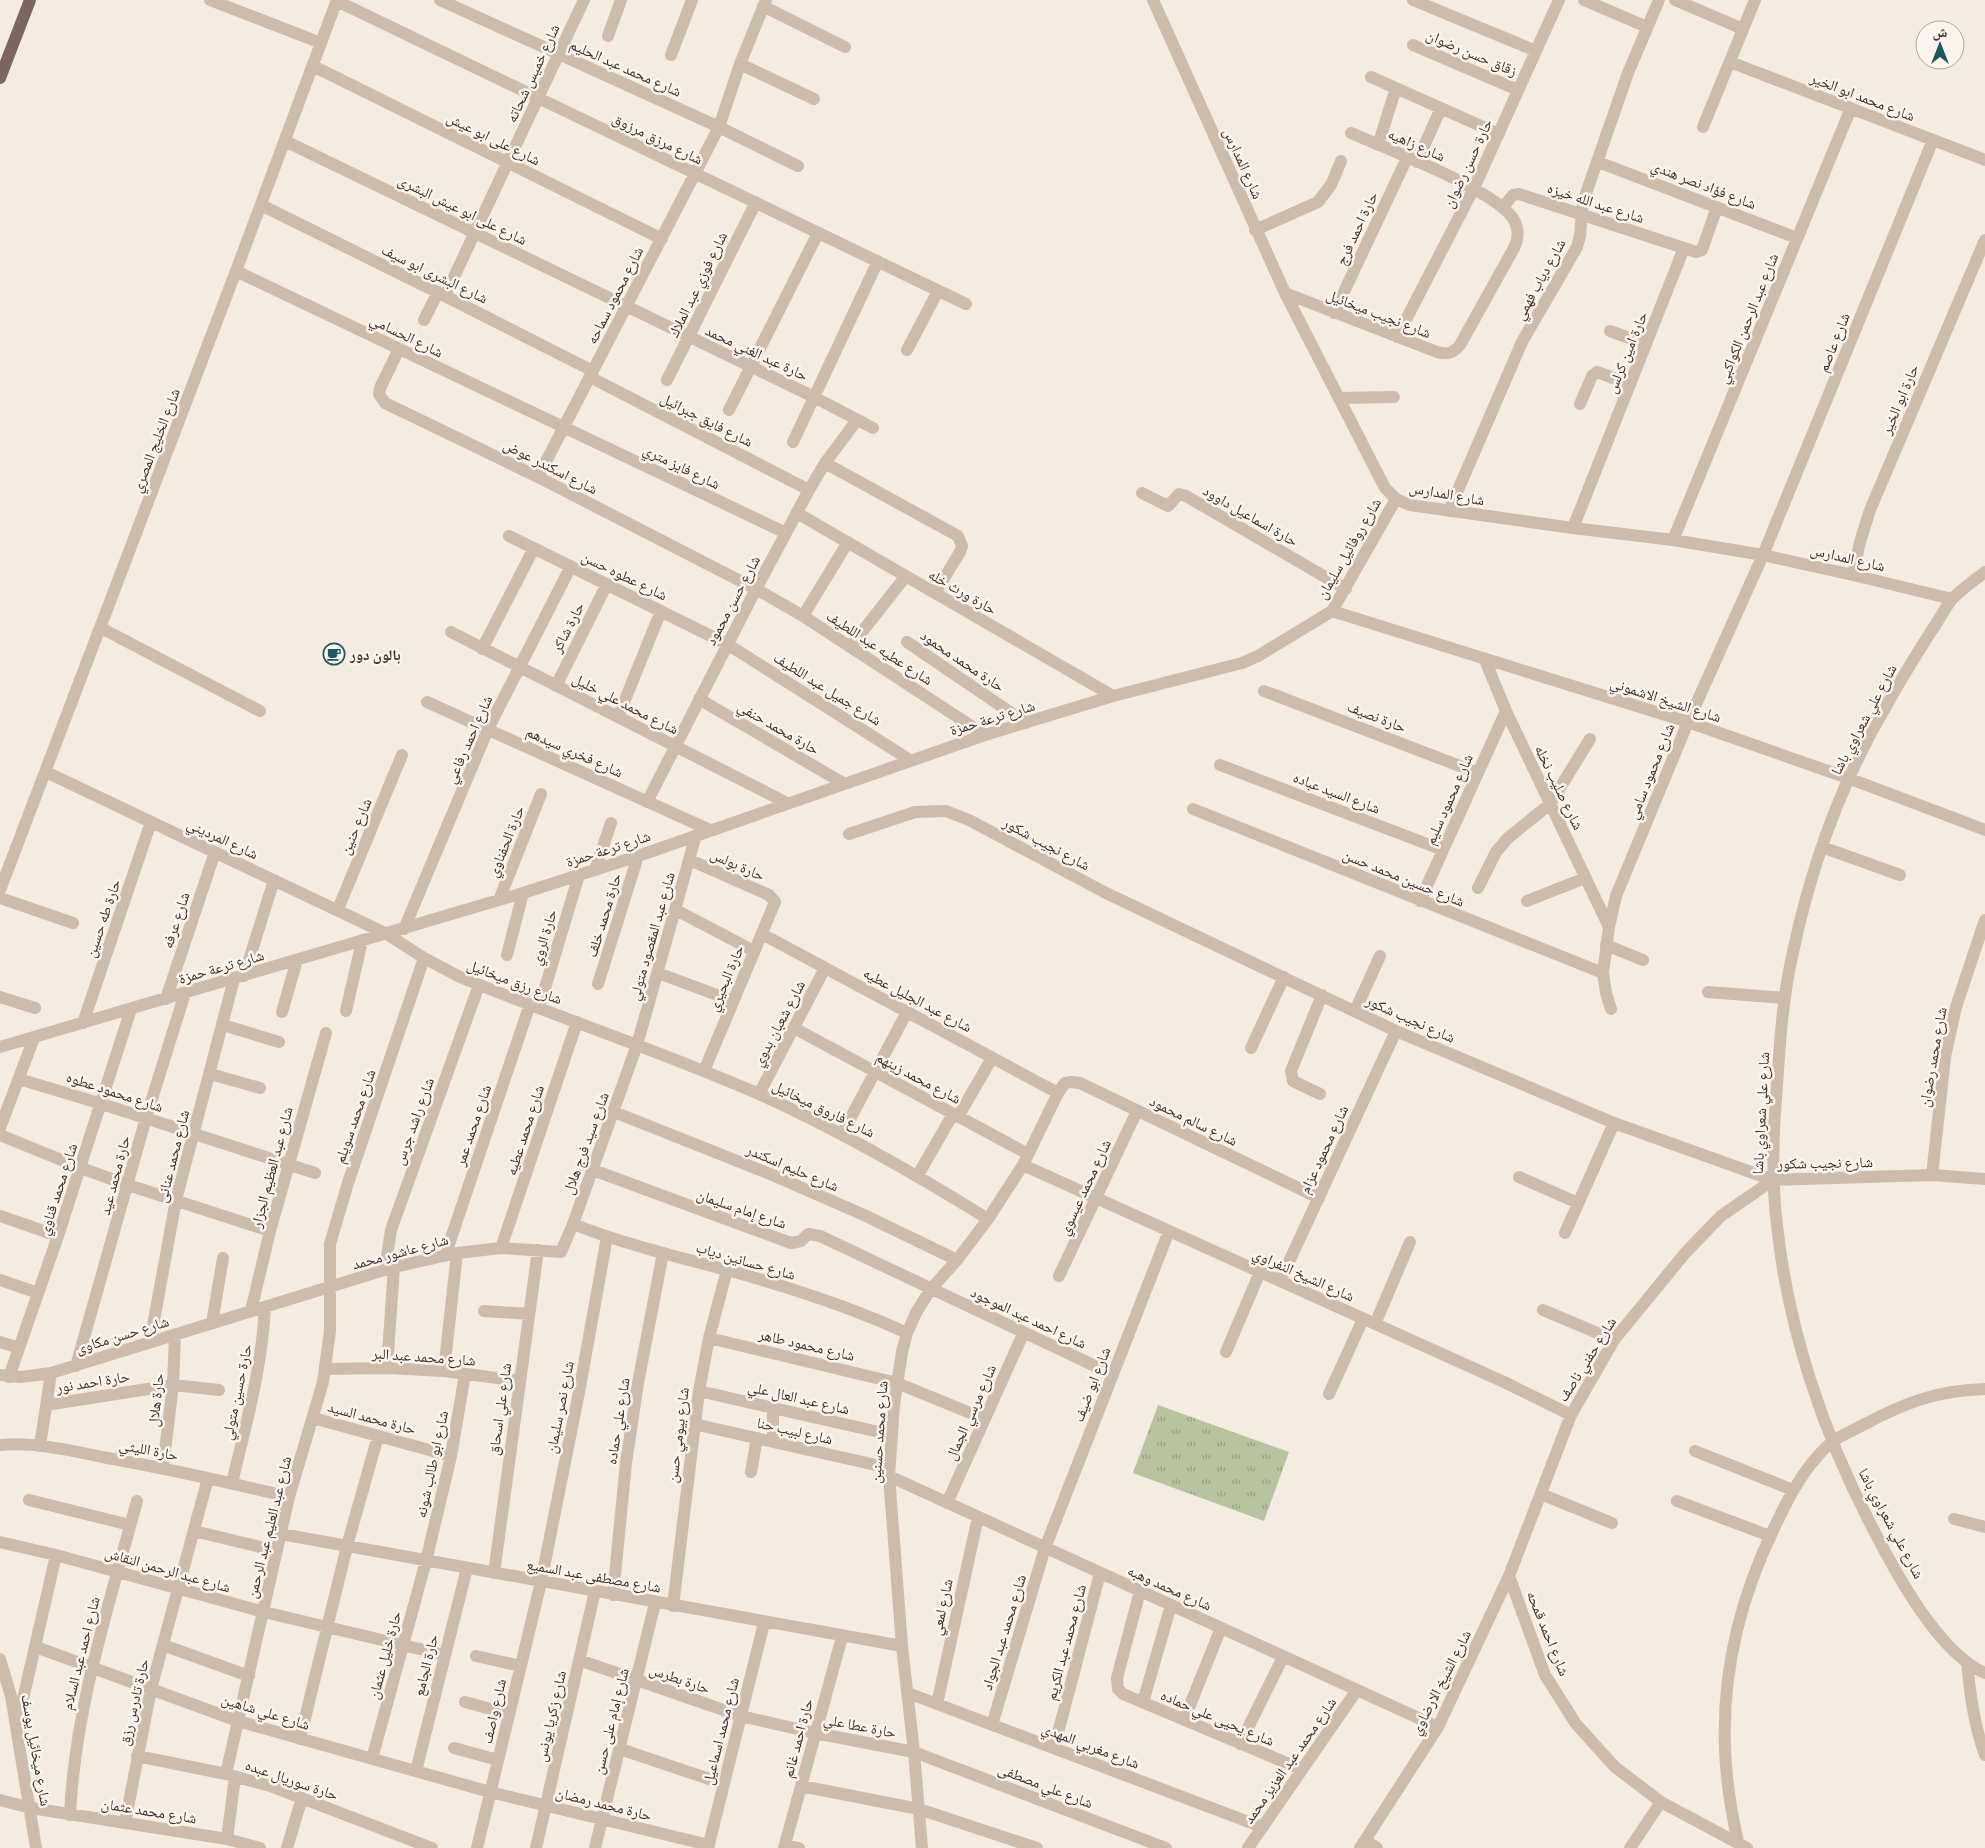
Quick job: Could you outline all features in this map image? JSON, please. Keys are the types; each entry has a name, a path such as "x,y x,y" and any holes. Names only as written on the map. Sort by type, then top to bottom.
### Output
{"main road":[{"path":"0,78 30,0"}],"street":[{"path":"210,0 321,43"},
{"name":"شارع الخليج المصري","path":"0,890 101,628 337,0"},
{"name":"شارع مرزق مرزوق","path":"337,0 966,304"},
{"name":"شارع محمد عبد الحليم","path":"440,0 719,127 798,166"},
{"name":"شارع خميس شحاته","path":"424,320 442,294 475,233 584,0"},
{"path":"608,36 621,0"},
{"path":"671,55 692,0"},
{"name":"شارع المدارس","path":"1153,0 1285,294 1385,488 1396,499 1410,505 1674,540 1763,555 1854,574 1952,599"},
{"path":"1413,0 1536,51"},
{"name":"حارة حسن رضوان","path":"1397,337 1474,188 1559,0"},
{"name":"شارع دياب فهمي","path":"1450,511 1522,342 1577,247 1580,236 1582,202 1598,162 1628,73 1659,0"},
{"path":"1675,0 1743,30"},
{"path":"1703,127 1755,0"},
{"path":"1587,1 1647,27"},
{"path":"765,3 845,47"},
{"name":"شارع محمود سماحه","path":"538,477 719,127 740,64 765,3"},
{"name":"زقاق حسن رضوان","path":"1413,45 1518,90"},
{"name":"شارع محمد ابو الخير","path":"1730,62 1985,160"},
{"path":"740,64 814,100"},
{"name":"شارع على ابو عيش","path":"313,66 662,239"},
{"path":"1371,77 1499,134"},
{"path":"1378,145 1396,88"},
{"name":"حارة احمد فرج","path":"1334,313 1412,160 1441,108"},
{"name":"شارع عبد الرحمن الكواكبي","path":"1674,540 1851,108"},
{"name":"شارع زاهيه","path":"1351,133 1474,188 1503,207 1516,222 1518,231 1514,248 1460,345"},
{"name":"شارع عاصم","path":"1763,555 1933,140"},
{"name":"شارع على ابو عيش البشرى","path":"285,141 626,307"},
{"path":"1255,230 1318,202 1331,185 1341,161"},
{"name":"شارع فؤاد نصر هندي","path":"1598,162 1797,238"},
{"name":"شارع عبد الله خيزه","path":"1503,207 1513,195 1519,194 1684,248"},
{"name":"شارع فوزي عبد الملاك","path":"667,380 756,202"},
{"name":"شارع البشرى ابو سيف","path":"261,205 442,294 592,374"},
{"path":"1684,248 1696,252 1702,250 1718,207"},
{"path":"729,410 818,233"},
{"name":"حارة ابو الخير","path":"1854,574 1860,542 1870,510 1985,240"},
{"name":"حارة امين كرلس","path":"1573,528 1684,248"},
{"path":"793,442 878,261"},
{"name":"شارع الحسامي","path":"236,271 564,427"},
{"path":"907,350 938,291"},
{"name":"شارع نجيب ميخائيل","path":"1285,294 1443,354 1456,350 1460,345"},
{"name":"حارة عبد الغني محمد","path":"626,307 752,367 873,428"},
{"path":"1610,331 1646,344"},
{"name":"شارع اسكندر عوض","path":"399,349 380,388 379,394 384,403 538,477 756,589"},
{"path":"1580,404 1592,376 1597,372 1630,384"},
{"name":"شارع فايق جبرائيل","path":"592,374 809,490"},
{"path":"1339,398 1394,397"},
{"name":"شارع حسن محمود","path":"647,802 727,644 809,490 825,463 857,420"},
{"name":"شارع فايز متري","path":"564,427 786,534"},
{"path":"825,463 958,536 961,541 960,552 935,593"},
{"name":"حارة اسماعيل داوود","path":"1142,493 1168,506 1179,494 1186,496 1346,589"},
{"name":"شارع روفائيل سليمان","path":"1223,669 1258,656 1332,611 1396,499"},
{"name":"حارة ورث خله","path":"797,513 1113,696"},
{"name":"شارع عطوه حسن","path":"509,536 727,644"},
{"path":"803,616 848,542"},
{"path":"482,648 534,548"},
{"name":"شارع محمود سامي","path":"1611,1009 1603,973 1608,927 1616,896 1688,722 1763,555"},
{"name":"شارع احمد رفاعي","path":"404,929 488,729 571,566"},
{"name":"شارع علي شعراوي باشا","path":"1985,572 1952,599 1886,706 1848,778 1822,848 1792,952 1785,998 1775,1109 1773,1180 1777,1225 1790,1300 1810,1375 1858,1500 1884,1550 1907,1588 1939,1634 1967,1662 1985,1673"},
{"path":"850,647 906,576"},
{"name":"حارة شاكر","path":"556,686 607,584"},
{"name":"شارع عطيه عبد اللطيف","path":"756,589 803,616 985,735"},
{"path":"618,717 661,611"},
{"name":"شارع الشيخ الاشموني","path":"1332,611 1688,722 1848,778 1985,830"},
{"path":"101,628 260,712"},
{"name":"شارع محمد علي خليل","path":"450,632 787,803"},
{"name":"حارة محمد محمود","path":"907,642 1026,723"},
{"name":"شارع جميل عبد اللطيف","path":"727,644 910,760"},
{"name":"شارع صليب نخله","path":"1485,660 1506,712 1608,927"},
{"name":"شارع ترعة حمزة","path":"0,1047 523,893 638,856 985,735 1113,696 1223,669"},
{"name":"حارة نصيف","path":"1264,691 1478,772"},
{"name":"حارة محمد حنفي","path":"699,698 843,783"},
{"name":"شارع فخري سيدهم","path":"427,702 710,830"},
{"name":"شارع محمود سليم","path":"1420,901 1506,712"},
{"path":"1478,888 1496,852 1508,838 1550,804 1590,739"},
{"name":"شارع حنين","path":"338,910 402,755"},
{"name":"شارع السيد عباده","path":"1220,764 1443,850"},
{"name":"شارع المرديني","path":"46,772 387,934"},
{"name":"حارة الحفناوي","path":"498,900 541,794"},
{"name":"شارع حسين محمد حسن","path":"1193,809 1603,973"},
{"name":"شارع نجيب شكور","path":"849,834 915,812 946,811 969,820 1106,893 1396,1031 1614,1123 1773,1180 1932,1175 1985,1179"},
{"name":"حارة طه حسين","path":"83,1023 151,822"},
{"path":"595,870 611,823"},
{"name":"شارع عبد المقصود متولي","path":"637,1045 696,835"},
{"path":"1822,848 1900,875"},
{"name":"شارع عرفه","path":"166,999 215,852"},
{"name":"حارة محمد خلف","path":"598,984 638,856"},
{"name":"حارة بولس","path":"690,860 773,898"},
{"name":"حارة الروي","path":"535,1006 579,875"},
{"path":"1527,901 1585,878"},
{"name":"شارع محمد عنانى","path":"150,1342 176,1200 193,1134 223,1025 274,880"},
{"path":"507,955 523,893"},
{"path":"0,898 73,923"},
{"name":"حارة البحيري","path":"704,1071 774,906 773,898"},
{"path":"676,910 754,951"},
{"name":"شارع محمد رضوان","path":"1932,1175 1945,1057 1956,1007 1985,920"},
{"name":"شارع رزق ميخائيل","path":"387,934 424,958 480,985 637,1045"},
{"name":"شارع عبد الجليل عطيه","path":"762,934 1058,1093"},
{"path":"346,1011 362,941"},
{"path":"1606,945 1643,960"},
{"path":"1354,1011 1380,956"},
{"name":"شارع محمد سويلم","path":"330,1287 328,1265 335,1221 424,958"},
{"path":"282,1012 296,960"},
{"name":"شارع شعبان بدوي","path":"759,1094 825,968"},
{"path":"658,973 733,1001"},
{"path":"1251,1048 1284,977"},
{"name":"شارع راشد جرس","path":"387,1368 392,1230 480,985"},
{"path":"1708,992 1785,998"},
{"name":"حارة محمد عيد","path":"76,1366 146,1118 185,993"},
{"path":"1320,1094 1293,1081 1291,1071 1322,995"},
{"path":"0,997 35,1008"},
{"name":"شارع محمد عمر","path":"444,1371 451,1254 535,1006"},
{"name":"شارع محمد قناوي","path":"4,1376 19,1348 58,1236 131,1009"},
{"path":"842,1134 907,1012"},
{"name":"شارع محمد عطيه","path":"502,1248 577,1022"},
{"path":"223,1025 278,1042"},
{"name":"شارع محمد زينهم","path":"794,1028 955,1115 1026,1160"},
{"name":"شارع محمود عزام","path":"1280,1281 1396,1031"},
{"name":"شارع عبد العظيم الجزار","path":"252,1311 270,1231 326,1033"},
{"path":"0,1128 34,1038"},
{"name":"شارع فاروق ميخائيل","path":"637,1045 759,1094 842,1134 918,1175 988,1219"},
{"name":"شارع سيد فرج هلال","path":"561,1252 593,1170 637,1045"},
{"path":"918,1175 992,1058"},
{"path":"210,1074 260,1088"},
{"name":"شارع محمود عطوه","path":"19,1078 314,1173"},
{"name":"شارع سالم محمود","path":"1058,1093 1065,1083 1080,1084 1318,1198"},
{"name":"شارع محمد حسنين","path":"922,1848 902,1646 889,1472 897,1383 907,1333 931,1289 958,1260 988,1219 1026,1160 1058,1093"},
{"name":"شارع محمد عيسوي","path":"1059,1276 1137,1111"},
{"name":"شارع حليم اسكندر","path":"614,1112 770,1174 958,1260"},
{"path":"1565,1233 1614,1123"},
{"path":"0,1135 128,1185 270,1231"},
{"name":"شارع الشيخ النفراوي","path":"1026,1160 1096,1198 1369,1321 1571,1415"},
{"name":"شارع إمام سليمان","path":"593,1170 792,1243 801,1241 808,1234 820,1236 931,1289"},
{"path":"1519,1177 1578,1203"},
{"name":"شارع حفني ناصف","path":"1509,1576 1571,1415 1614,1340 1686,1252 1722,1216 1773,1180"},
{"path":"0,1216 58,1236"},
{"name":"شارع حسانين دياب","path":"573,1224 607,1237 726,1270 846,1307 907,1333"},
{"name":"شارع ابو ضيف","path":"1045,1548 1169,1231"},
{"name":"شارع نصر سليمان","path":"541,1582 580,1387 607,1237"},
{"path":"1329,1394 1410,1242"},
{"name":"شارع عاشور محمد","path":"252,1311 390,1269 451,1254 502,1248 561,1252"},
{"name":"شارع علي اسحاق","path":"494,1573 538,1250"},
{"name":"شارع علي حماده","path":"613,1595 627,1454 638,1383 663,1253"},
{"path":"212,1324 223,1258"},
{"name":"شارع بيومي حسن","path":"673,1606 699,1391 709,1338 726,1270"},
{"path":"1226,1352 1260,1272"},
{"path":"0,1280 38,1293"},
{"name":"شارع عبد العليم عبد الرحمن","path":"227,1840 230,1775 238,1721 289,1497 326,1369 330,1332 330,1287"},
{"name":"شارع احمد عبد الموجود","path":"931,1289 1023,1334 1112,1374"},
{"name":"حارة حسين متولي","path":"232,1483 256,1386 264,1334 265,1307"},
{"path":"1543,1310 1614,1340"},
{"name":"شارع حسن مكاوى","path":"4,1376 51,1373 252,1311"},
{"path":"484,1311 529,1314"},
{"name":"حارة هلال","path":"163,1468 173,1385 175,1334"},
{"name":"شارع مرسي الجمال","path":"947,1503 1023,1334"},
{"name":"شارع محمود طاهر","path":"709,1338 897,1383 985,1419"},
{"path":"0,1342 19,1348"},
{"name":"شارع محمد عبد البر","path":"326,1369 387,1368 444,1371 520,1380"},
{"path":"40,1446 51,1373"},
{"name":"شارع ابو طالب شونه","path":"426,1561 451,1456 465,1374"},
{"name":"حارة احمد نور","path":"46,1405 173,1385 219,1390"},
{"path":"1742,1845 1728,1795 1725,1748 1726,1700 1732,1653 1743,1607 1770,1536 1792,1490 1812,1463 1834,1441 1893,1409 1928,1396 1964,1390 1985,1389"},
{"name":"شارع عبد العال علي","path":"699,1391 892,1435"},
{"path":"773,1408 774,1442"},
{"name":"حارة محمد السيد","path":"313,1418 451,1456"},
{"name":"شارع لبيب حنا","path":"694,1424 774,1442 889,1472"},
{"path":"300,1739 347,1546 378,1436"},
{"path":"752,1472 757,1438"},
{"name":"حارة الليثي","path":"0,1445 40,1446 163,1468 289,1497"},
{"path":"1695,1452 1792,1490"},
{"name":"شارع محمد وهبه","path":"889,1472 978,1518 1438,1727"},
{"name":"حارة تادرس رزق","path":"125,1823 151,1689 208,1478"},
{"path":"1541,1494 1612,1523"},
{"path":"29,1500 130,1525"},
{"name":"شارع احمد عبد السلام","path":"70,1814 76,1748 91,1667 137,1501"},
{"path":"1678,1501 1770,1536"},
{"name":"شارع لمعي","path":"937,1704 978,1518"},
{"path":"1954,1519 1985,1527"},
{"path":"194,1531 278,1551"},
{"name":"شارع مصطفى عبد السميع","path":"281,1534 764,1623 902,1646"},
{"name":"شارع عبد الرحمن النقاش","path":"0,1542 56,1555 178,1590 264,1612 445,1655"},
{"name":"شارع محمد عبد الجواد","path":"992,1725 1045,1548"},
{"path":"16,1727 56,1555"},
{"name":"حارة خليل عثمان","path":"372,1759 426,1561"},
{"name":"حارة الجامع","path":"416,1771 467,1568"},
{"name":"شارع محمد عبد الكريم","path":"1054,1748 1100,1573"},
{"name":"شارع الشيخ الارضاوي","path":"1362,1844 1438,1727 1509,1576"},
{"name":"شارع احمد قمحه","path":"1509,1576 1546,1675 1576,1724 1615,1767 1661,1802 1742,1845"},
{"name":"شارع واصف","path":"481,1847 490,1792 541,1582"},
{"name":"شارع يحيى علي حماده","path":"1140,1591 1117,1678 1118,1689 1123,1694 1301,1770"},
{"name":"شارع زكريا يونس","path":"536,1848 595,1592"},
{"name":"شارع إمام على حسن","path":"595,1848 656,1603"},
{"path":"1143,1702 1171,1605"},
{"name":"شارع محمد اسماعيل","path":"709,1846 764,1623"},
{"path":"1184,1720 1221,1628"},
{"name":"حارة احمد غانم","path":"784,1846 842,1637"},
{"path":"163,1646 249,1676"},
{"name":"شارع علي شاهين","path":"36,1647 238,1721 490,1792"},
{"path":"476,1656 521,1666"},
{"path":"1240,1744 1283,1657"},
{"name":"شارع ميخائيل يوسف","path":"0,1659 6,1694 16,1727 31,1808 36,1848"},
{"name":"حارة بطرس","path":"579,1660 741,1716"},
{"path":"1967,1662 1970,1693 1985,1755"},
{"name":"شارع محمد عبد العزيز محمد","path":"1248,1848 1357,1690"},
{"name":"شارع مغربي المهدي","path":"908,1693 1262,1826"},
{"path":"465,1702 509,1714"},
{"name":"حارة عطا علي","path":"741,1716 815,1733 914,1752"},
{"path":"454,1748 498,1760"},
{"path":"620,1749 724,1784"},
{"name":"شارع علي مصطفى","path":"914,1752 1166,1848"},
{"name":"حارة سوريال عبده","path":"138,1756 230,1775 270,1786 432,1848"},
{"path":"801,1786 919,1809 1037,1848"},
{"name":"حارة محمد رمضان","path":"490,1792 709,1846"},
{"path":"287,1848 302,1798"},
{"name":"شارع محمد عثمان","path":"0,1800 31,1808 227,1840 256,1847"},
{"path":"1630,1848 1661,1802"},
{"path":"1362,1844 1377,1848"},
{"path":"784,1846 798,1848"}],"green space":[{"path":"1158,1405 1289,1452 1264,1521 1133,1473"}],"place":[{"name":"بالون دور","path":"334,654"}]}
